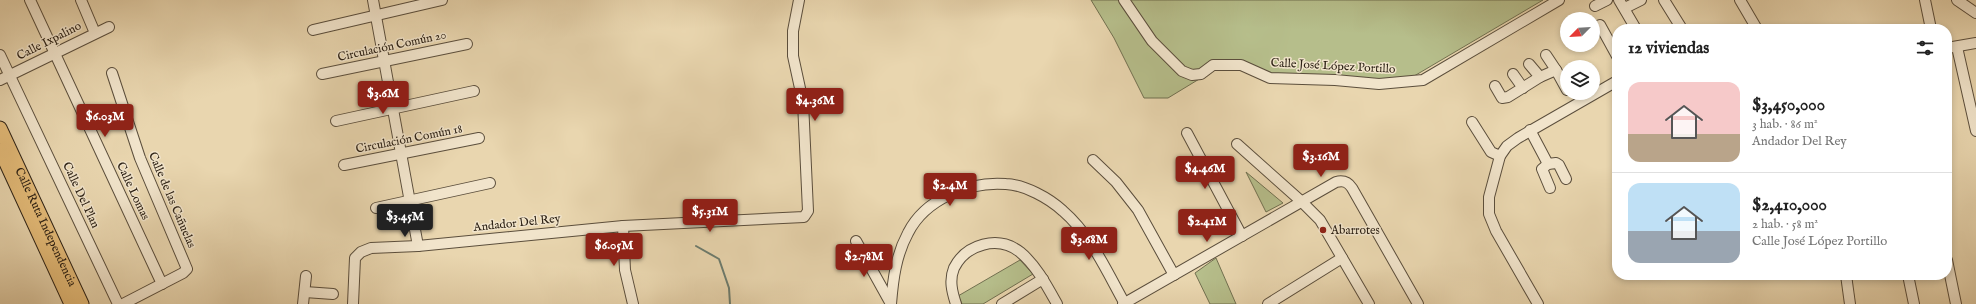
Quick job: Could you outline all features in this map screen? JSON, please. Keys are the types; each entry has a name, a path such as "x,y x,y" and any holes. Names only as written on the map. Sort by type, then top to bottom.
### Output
{"main road":[{"name":"Calle Ruta Independencia","path":"0,128 4,155 71,304"},
{"name":"Calle Ruta Independencia","path":"4,155 82,304"}],"street":[{"name":"Calle Lomas","path":"30,0 162,284"},
{"path":"81,0 95,33"},
{"path":"373,0 418,246"},
{"path":"313,30 442,0"},
{"name":"Andador Del Rey","path":"353,304 355,258 361,252 371,248 418,246 623,226 804,217 808,211 803,102 793,56 793,31 799,0"},
{"name":"Calle José López Portillo","path":"1124,0 1152,41 1182,71 1192,75 1201,74 1213,65 1241,65 1270,78 1335,80 1378,84 1423,80 1559,0"},
{"path":"1595,6 1607,0"},
{"path":"1633,24 1622,4 1641,0"},
{"path":"1664,0 1679,24"},
{"path":"1740,0 1754,24"},
{"path":"1925,0 1930,24"},
{"path":"1957,0 1976,13"},
{"path":"1600,25 1612,47"},
{"name":"Calle Ixpalino","path":"0,80 109,27"},
{"path":"1976,43 1952,47 1976,131"},
{"name":"Circulación Común 20","path":"322,74 467,44"},
{"name":"Calle Del Plan","path":"0,54 118,304"},
{"path":"1546,55 1560,77"},
{"path":"1529,64 1540,77"},
{"path":"1495,86 1502,98 1508,97 1540,77 1556,70"},
{"name":"Calle de las Cañuelas","path":"112,73 140,158 187,269 183,273 162,284"},
{"path":"1513,74 1523,88"},
{"path":"1538,304 1496,231 1489,214 1489,197 1500,156 1507,146 1530,130 1612,84"},
{"path":"336,121 474,91"},
{"path":"1573,100 1576,105"},
{"path":"1472,122 1491,152 1500,156"},
{"path":"1530,130 1548,164"},
{"path":"1187,133 1242,236"},
{"name":"Circulación Común 18","path":"344,165 479,138"},
{"path":"1237,144 1320,220 1369,304"},
{"path":"1093,160 1116,182 1138,210 1174,275"},
{"path":"1550,188 1542,169 1548,164 1556,162 1566,179"},
{"path":"891,304 897,259 908,233 916,220 933,204 956,191 987,185 1006,184 1036,193 1063,210 1077,225 1092,246 1124,304 1336,182 1346,182 1352,188 1418,304"},
{"path":"376,208 490,183"},
{"path":"623,226 625,270 633,304"},
{"path":"856,241 891,304"},
{"path":"956,304 951,288 954,269 966,253 983,244 1002,244 1019,251 1043,279 1057,304"},
{"path":"1268,304 1342,258"},
{"path":"303,304 306,276"},
{"path":"1002,304 1043,279"},
{"path":"1847,280 1850,304"},
{"path":"1909,280 1914,304"},
{"path":"1951,280 1956,304"},
{"path":"123,304 162,284"},
{"path":"305,292 333,294"}],"green space":[{"path":"1091,0 1543,0 1404,82 1269,75 1219,67 1168,98 1144,98 1114,38"},
{"path":"1246,172 1283,203 1266,212"},
{"path":"1216,258 1236,304 1210,304 1195,273"},
{"path":"1020,260 1033,274 983,304 962,304 958,296"}],"waterway":[{"path":"696,246 719,259 729,288 730,304"}],"place":[{"name":"Abarrotes","path":"1323,230"}]}
